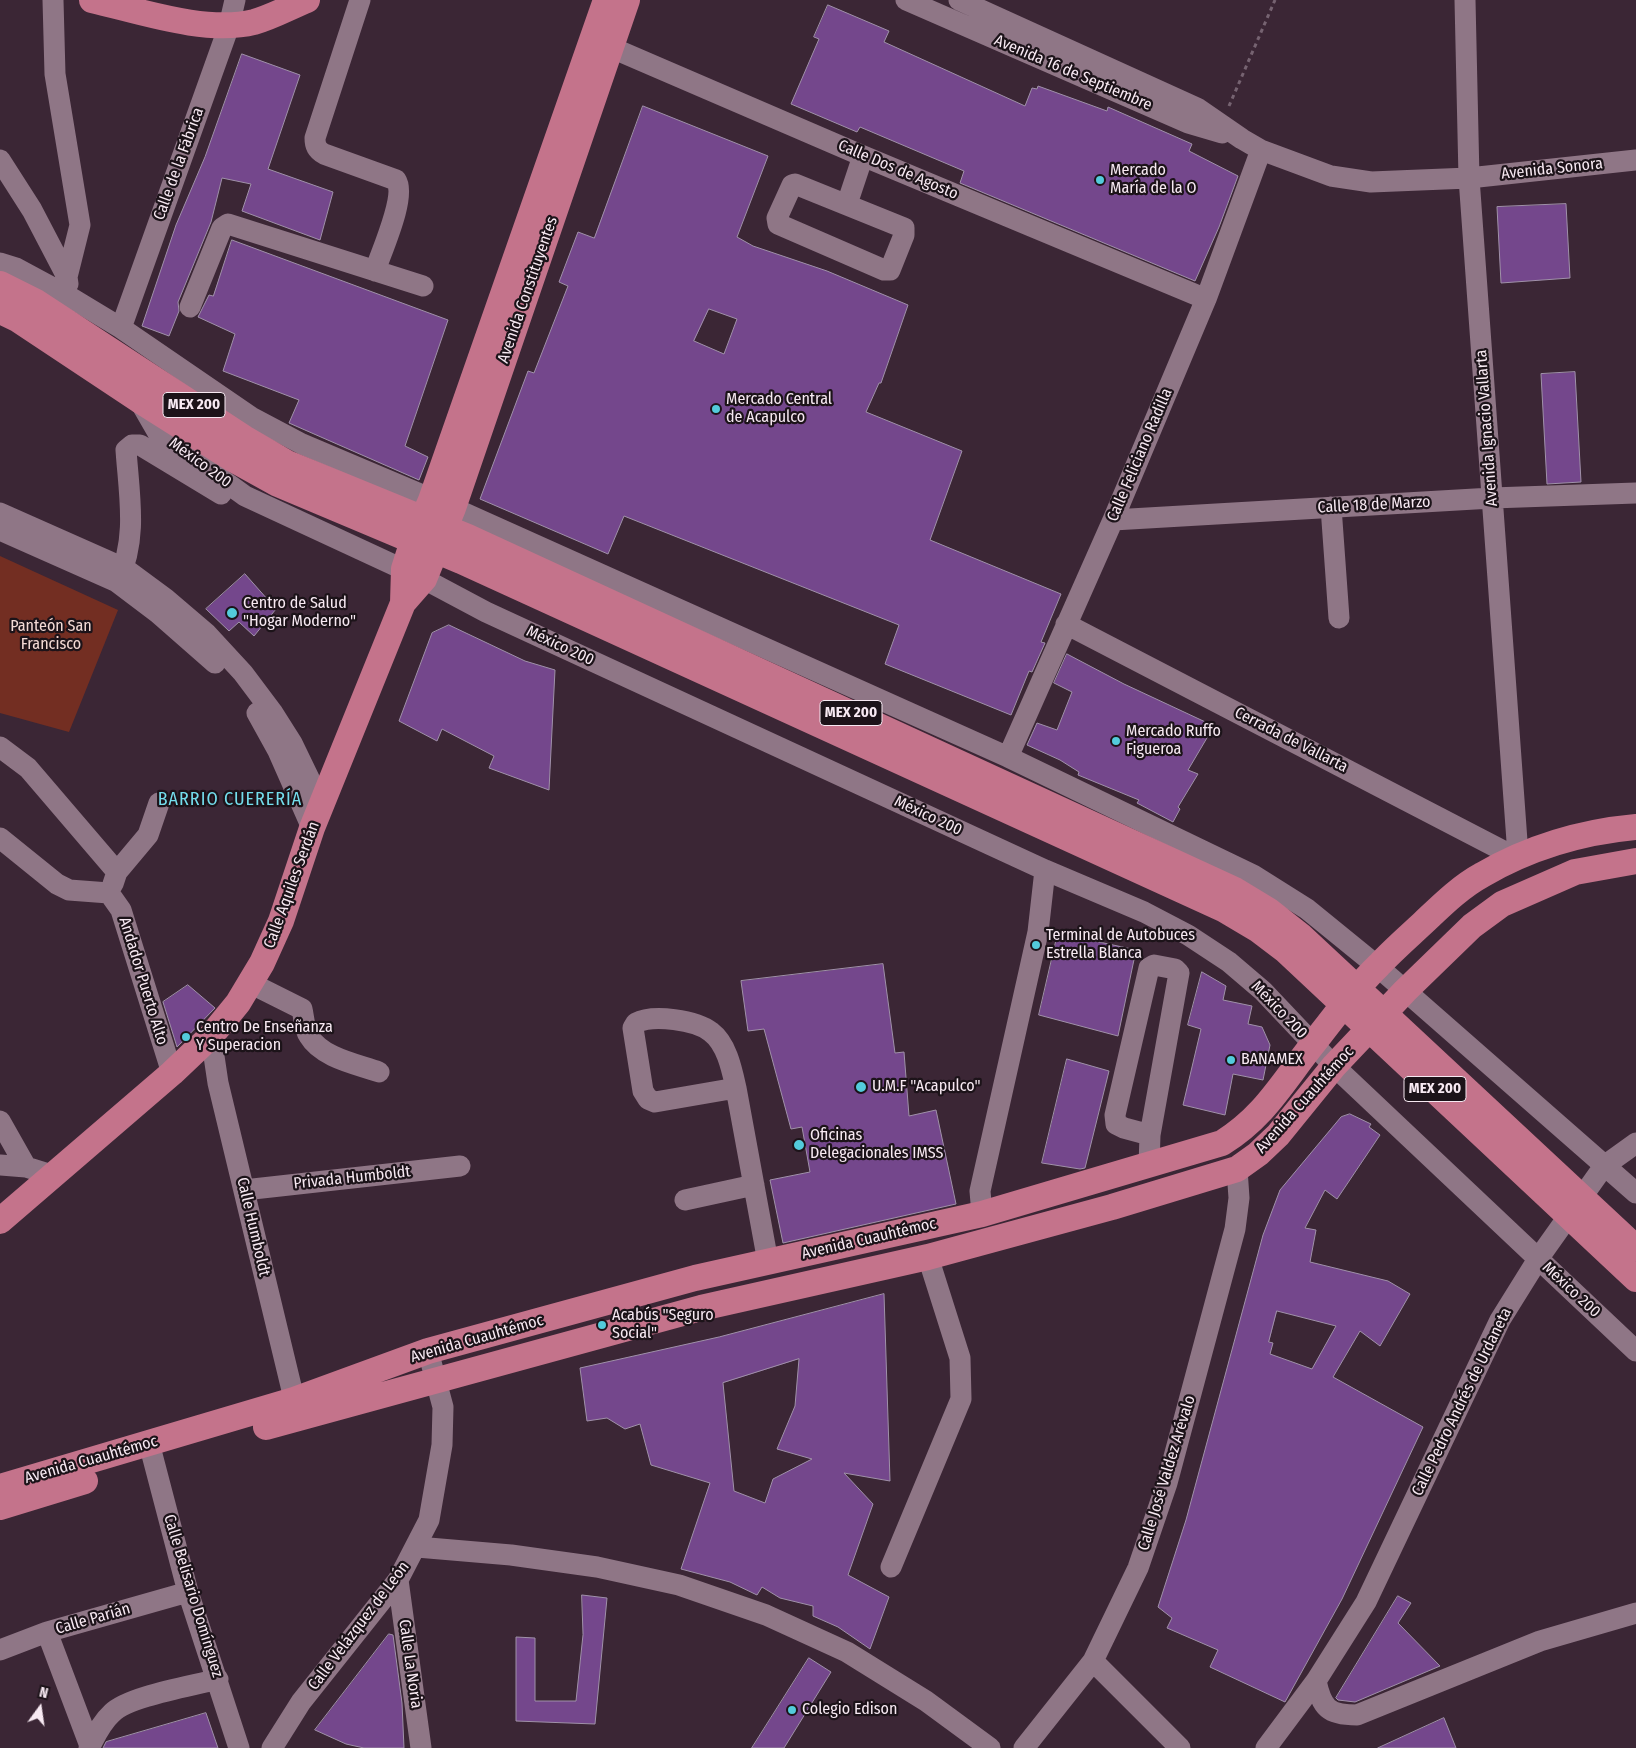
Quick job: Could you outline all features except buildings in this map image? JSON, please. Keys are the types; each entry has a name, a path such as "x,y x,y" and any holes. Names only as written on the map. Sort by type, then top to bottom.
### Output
{"main road":[{"path":"92,0 182,20 229,26 255,22 307,0"},
{"name":"Avenida Constituyentes","path":"602,43 606,0"},
{"name":"Avenida Constituyentes","path":"414,574 442,504 602,43 627,0"},
{"name":"MEX 200","path":"0,284 36,302 244,438 393,518 1230,900 1268,910 1301,936 1636,1248"},
{"name":"MEX 200","path":"0,311 17,319 231,458 278,484 393,518"},
{"name":"Calle Aquiles Serdán","path":"0,1221 55,1176 172,1073 210,1036 238,1002 262,963 281,921 317,816 414,574"},
{"name":"Avenida Cuauhtémoc","path":"296,1409 428,1351 695,1278 982,1214 1222,1143 1243,1130 1260,1114 1312,1044 1377,966 1445,902 1480,876 1516,856 1563,839 1608,829 1636,827"},
{"name":"Avenida Cuauhtémoc","path":"0,1487 151,1451 296,1409 437,1379 701,1308 928,1258 1112,1207 1237,1169 1258,1154 1278,1134 1334,1066 1405,991 1472,926 1502,904 1575,872 1636,861"},
{"name":"MEX 200","path":"1230,900 1257,929 1286,951 1636,1278"},
{"name":"Avenida Cuauhtémoc","path":"0,1507 151,1451"}],"street":[{"path":"53,0 55,74 80,225 68,286"},
{"name":"Calle de la Fábrica","path":"121,328 229,26 235,0"},
{"path":"360,0 315,138 315,144 318,150 324,154 396,180 399,184 400,198 375,270"},
{"name":"Avenida 16 de Septiembre","path":"906,0 1039,47 1197,108 1242,139 1262,150 1331,176 1371,182 1469,178"},
{"name":"Avenida 16 de Septiembre","path":"959,0 1039,47 1188,123 1242,139"},
{"name":"Avenida Ignacio Vallarta","path":"1465,0 1469,178 1516,856"},
{"name":"Calle Dos de Agosto","path":"602,43 863,156 1206,299"},
{"name":"Calle Feliciano Radilla","path":"1008,757 1113,520 1206,299 1262,150"},
{"path":"847,204 863,156"},
{"path":"0,160 32,210 68,286"},
{"name":"Avenida Sonora","path":"1469,178 1636,160"},
{"path":"795,184 847,204 904,228 904,235 890,270 884,270 781,227 776,222 792,185 795,184"},
{"path":"190,307 222,228 228,224 422,286"},
{"path":"0,263 68,286 121,328 251,417 302,444 442,504 1008,757 1254,875 1307,908 1377,966 1636,1193"},
{"name":"México 200","path":"139,400 158,433 245,496 414,574 486,612 1045,870 1144,912 1188,935 1229,962 1263,991 1334,1066 1636,1352"},
{"path":"120,575 132,536 126,450 132,445 140,445 223,495 245,496"},
{"name":"Calle 18 de Marzo","path":"1113,520 1492,498 1636,493"},
{"path":"1332,507 1339,618"},
{"path":"0,513 166,599 207,634 243,673 273,712 292,743 317,816"},
{"path":"0,530 120,575"},
{"name":"Cerrada de Vallarta","path":"1066,624 1516,856"},
{"path":"0,747 28,768 117,872"},
{"path":"0,838 57,884 69,890 109,893 117,872 148,835 159,803"},
{"path":"982,1214 980,1191 1038,932 1045,870"},
{"name":"Andador Puerto Alto","path":"109,893 121,910 172,1073"},
{"path":"1149,1165 1150,1134 1179,973 1175,969 1154,965 1149,968 1115,1115 1116,1124 1124,1128 1150,1134"},
{"path":"250,983 302,1009 308,1036 329,1054 379,1072"},
{"path":"736,1088 655,1102 648,1099 642,1082 633,1028 636,1023 674,1018 711,1032 730,1060 736,1088 768,1262"},
{"name":"Calle Humboldt","path":"210,1036 218,1083 296,1409"},
{"path":"0,1121 26,1167"},
{"name":"Calle Pedro Andrés de Urdaneta","path":"1266,1748 1316,1681 1366,1602 1500,1320 1538,1259 1604,1166 1636,1143"},
{"path":"0,1165 26,1167 55,1176"},
{"name":"Privada Humboldt","path":"244,1190 460,1166"},
{"name":"Calle José Valdez Arévalo","path":"1024,1748 1093,1661 1138,1568 1167,1483 1235,1229 1239,1198 1237,1169"},
{"path":"685,1200 754,1185"},
{"path":"891,1567 961,1399 960,1358 928,1258"},
{"name":"Calle Velázquez de León","path":"272,1748 301,1702 398,1580 417,1547 429,1520 442,1445 443,1408 437,1379 428,1351"},
{"name":"Calle Belisario Domínguez","path":"151,1451 188,1592 239,1748"},
{"path":"417,1547 511,1555 597,1567 679,1585 766,1615 848,1652 926,1701 990,1748"},
{"name":"Calle La Noria","path":"398,1580 421,1748"},
{"name":"Calle Parián","path":"0,1650 47,1632 188,1592"},
{"path":"1316,1681 1320,1698 1327,1710 1341,1715 1356,1716 1540,1641 1636,1613"},
{"path":"47,1632 90,1747"},
{"path":"1093,1661 1180,1748"},
{"path":"90,1747 102,1723 114,1711 129,1702 218,1679"}],"path":[{"path":"1221,125 1275,0"}],"green space":[{"name":"Panteón San Francisco","path":"0,556 118,610 69,732 0,713"}],"place":[{"name":"Mercado María de la O","path":"1100,180"},
{"name":"Mercado Central de Acapulco","path":"716,409"},
{"name":"Centro de Salud \"Hogar Moderno\"","path":"232,613"},
{"name":"Mercado Ruffo Figueroa","path":"1116,741"},
{"name":"Terminal de Autobuces Estrella Blanca","path":"1036,945"},
{"name":"Centro De Enseñanza Y Superacion","path":"186,1037"},
{"name":"BANAMEX","path":"1231,1060"},
{"name":"U.M.F \"Acapulco\"","path":"861,1087"},
{"name":"Oficinas Delegacionales IMSS","path":"799,1145"},
{"name":"Acabús \"Seguro Social\"","path":"602,1325"},
{"name":"Colegio Edison","path":"792,1710"}],"district":[{"name":"BARRIO CUERERÍA","path":"230,800"}]}
